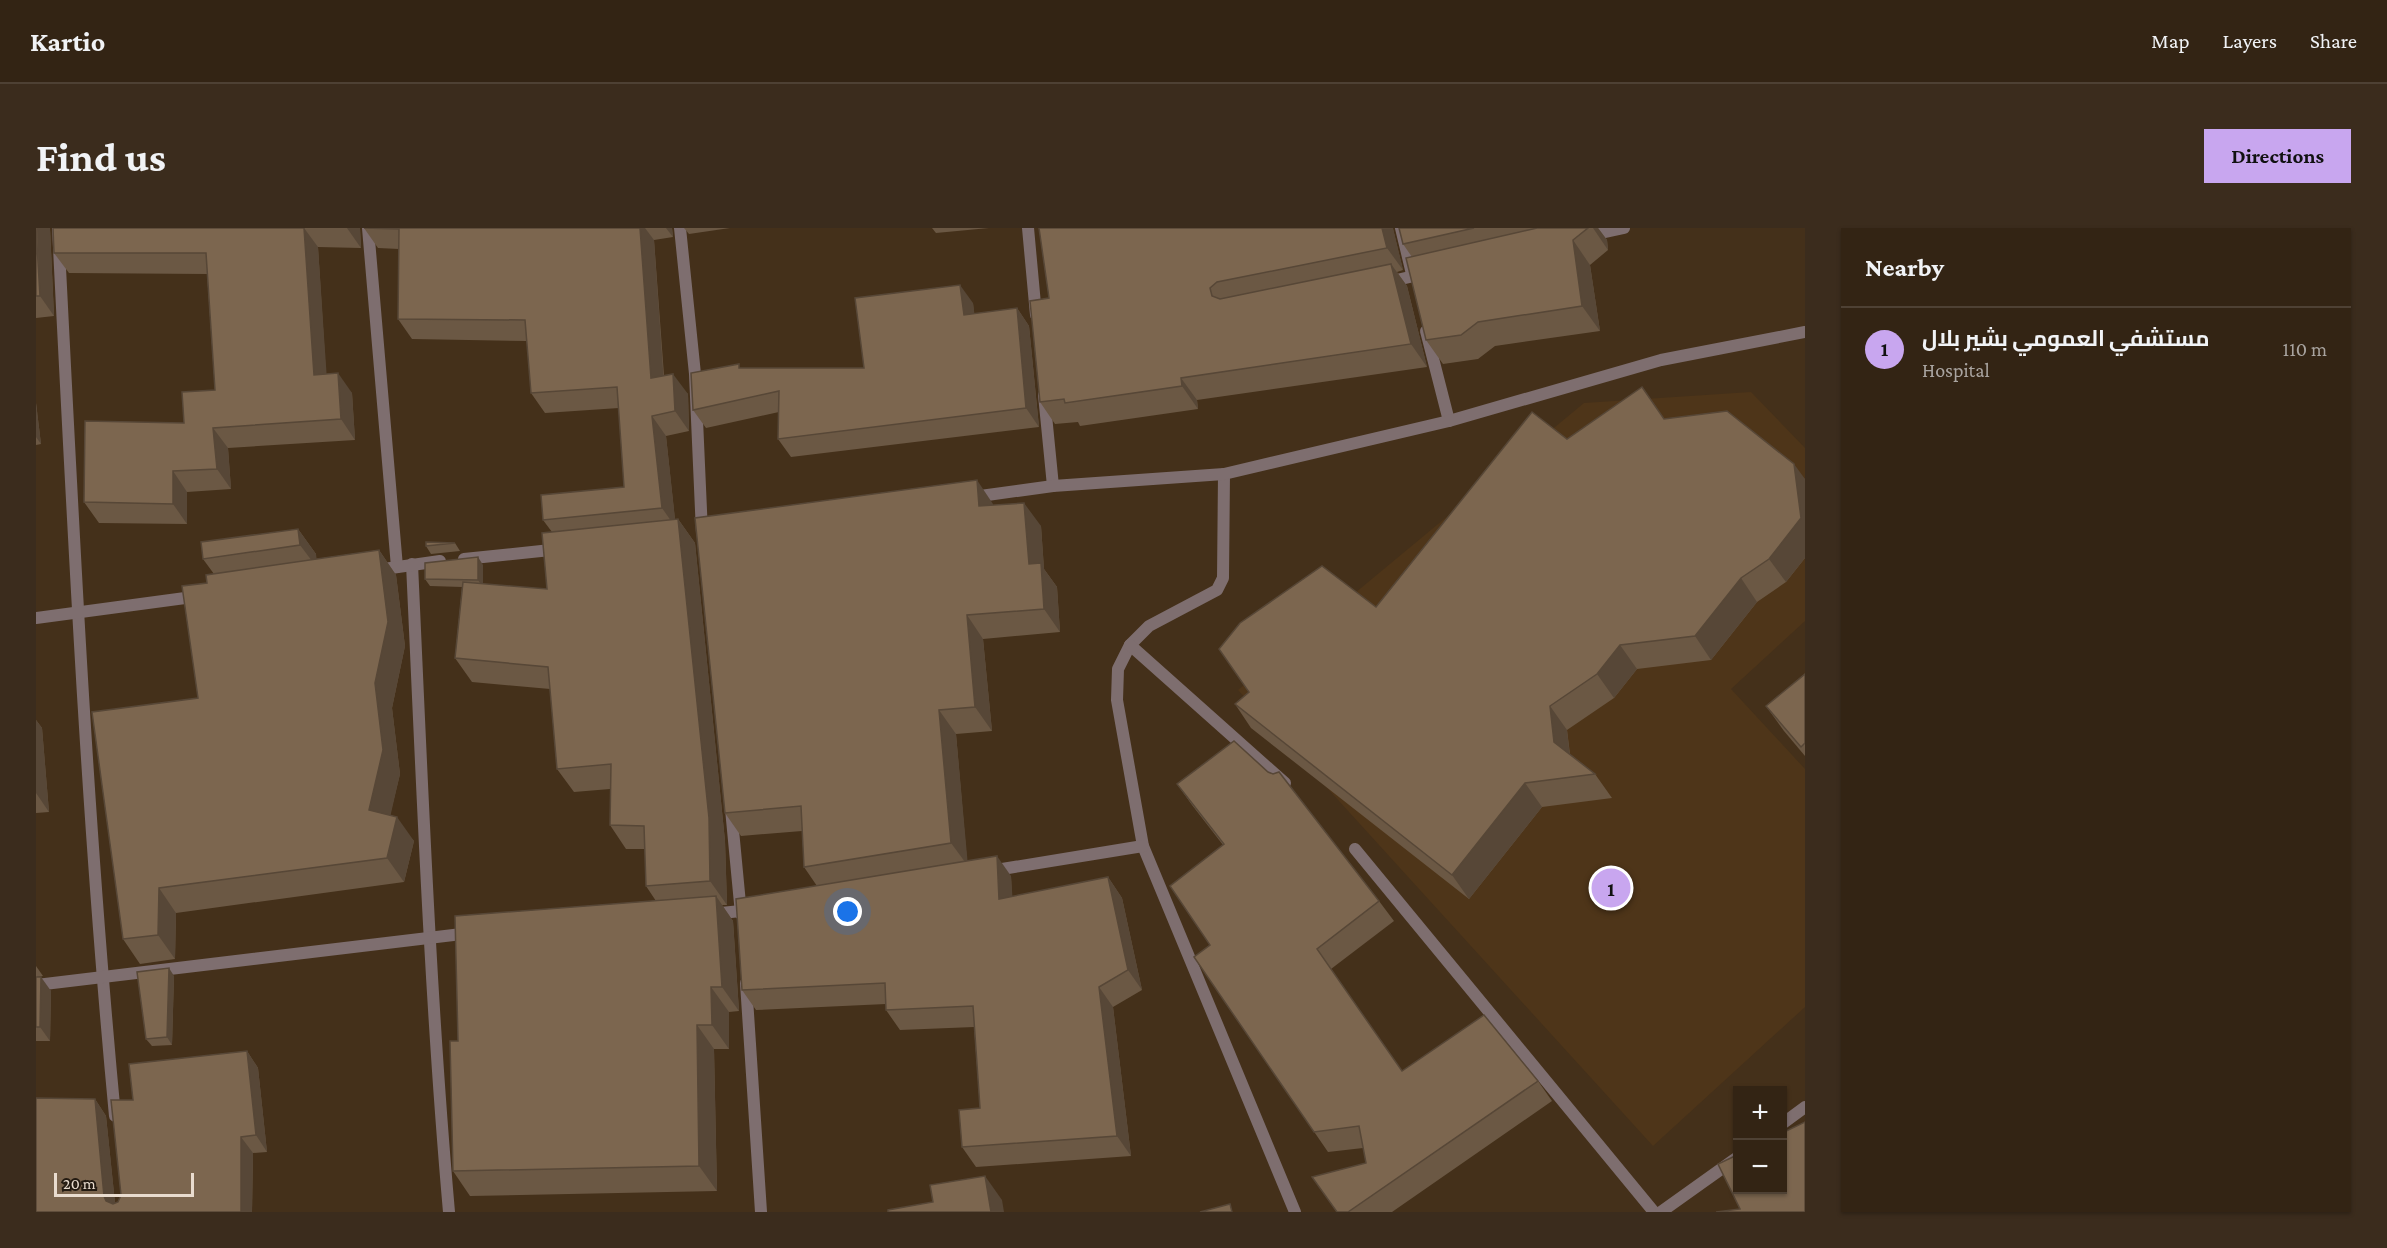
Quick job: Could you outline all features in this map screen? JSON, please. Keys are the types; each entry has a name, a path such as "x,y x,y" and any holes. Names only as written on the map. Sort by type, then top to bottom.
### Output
{"street":[{"path":"58,228 78,613 101,975 116,1129"},
{"path":"368,228 397,567"},
{"path":"680,228 695,374 702,537"},
{"path":"1028,228 1037,322"},
{"path":"1401,228 1414,283"},
{"path":"1578,238 1624,228"},
{"path":"1379,284 1414,283 1439,270"},
{"path":"1424,321 1449,421"},
{"path":"960,499 1053,486 1224,474 1449,421 1661,360 1805,332"},
{"path":"1043,381 1053,486"},
{"path":"1224,474 1225,565 1223,578 1217,590 1149,626 1130,645 1118,669 1117,700 1143,846 1295,1212"},
{"path":"361,572 412,564 574,548"},
{"path":"412,564 429,936 449,1212"},
{"path":"36,618 208,594"},
{"path":"1130,645 1288,786"},
{"path":"730,796 741,917"},
{"path":"977,873 1143,846"},
{"path":"1355,849 1654,1212"},
{"path":"695,915 741,917 765,908"},
{"path":"36,985 101,975 429,936 487,932"},
{"path":"745,969 761,1212"},
{"path":"1787,1120 1805,1107"},
{"path":"1661,1212 1733,1160"}],"shaded area":[{"path":"1751,392 1805,448 1805,621 1731,689 1805,769 1805,1007 1653,1146 1238,690 1584,403"}],"building":[{"path":"36,228 40,296 36,296"},
{"path":"53,228 304,228 314,375 338,373 341,419 213,428 217,469 173,471 173,504 84,502 85,421 184,423 182,392 215,390 206,253 54,253"},
{"path":"364,228 640,228 651,378 673,374 675,411 652,416 662,508 543,520 541,495 624,487 617,387 531,393 525,320 398,319 399,229"},
{"path":"1039,228 1382,228 1387,248 1217,282 1210,288 1212,296 1220,299 1391,264 1411,344 1181,378 1182,386 1065,403 1064,399 1040,402 1030,301 1049,298"},
{"path":"1399,228 1474,228 1403,244"},
{"path":"1537,228 1588,228 1573,240 1582,306 1478,322 1461,335 1426,340 1406,258"},
{"path":"960,285 964,315 1017,308 1026,408 778,439 779,391 693,410 691,373 739,364 739,368 864,368 855,298"},
{"path":"1642,387 1664,419 1727,411 1794,464 1801,518 1769,559 1741,578 1695,636 1620,645 1597,674 1550,706 1554,742 1595,774 1525,783 1452,875 1235,704 1249,692 1219,649 1240,623 1322,566 1376,607 1532,412 1567,439"},
{"path":"977,480 979,506 1024,503 1029,564 1041,563 1044,609 967,615 975,707 939,710 951,843 804,867 801,806 725,813 695,518"},
{"path":"678,519 709,818 710,881 646,886 644,826 610,825 611,764 557,769 548,667 455,658 463,582 547,589 542,533"},
{"path":"298,529 300,545 203,559 201,542"},
{"path":"426,542 455,543 426,546"},
{"path":"379,550 388,622 375,683 383,750 369,810 397,817 387,858 159,888 158,935 123,939 92,712 198,698 182,586 207,583 206,575"},
{"path":"478,557 478,580 425,579 425,563"},
{"path":"1805,674 1805,743 1801,747 1766,706"},
{"path":"1234,741 1268,772 1273,774 1279,772 1379,901 1317,949 1402,1071 1484,1015 1538,1081 1348,1212 1337,1212 1312,1177 1366,1163 1359,1126 1314,1132 1194,957 1210,945 1170,886 1224,844 1177,784"},
{"path":"997,856 999,899 1108,877 1128,970 1099,987 1117,1136 962,1147 959,1110 980,1108 973,1006 886,1010 885,983 742,990 736,899"},
{"path":"716,896 722,987 711,987 712,1025 697,1025 699,1166 453,1171 450,1041 458,1041 455,916"},
{"path":"169,968 167,1037 146,1039 137,972"},
{"path":"36,977 41,977 40,1027 36,1027"},
{"path":"247,1051 256,1135 241,1137 241,1212 36,1212 36,1098 95,1099 104,1196 106,1201 113,1204 118,1202 121,1195 111,1100 133,1100 129,1064"},
{"path":"1805,1122 1805,1212 1716,1212 1740,1209 1718,1164 1733,1157 1733,1194 1787,1194 1787,1131"},
{"path":"985,1176 991,1212 888,1212 888,1210 933,1202 930,1185"},
{"path":"1230,1204 1232,1212 1200,1212"}],"place":[{"name":"مستشفي العمومي بشير بلال","path":"1611,888"}]}
